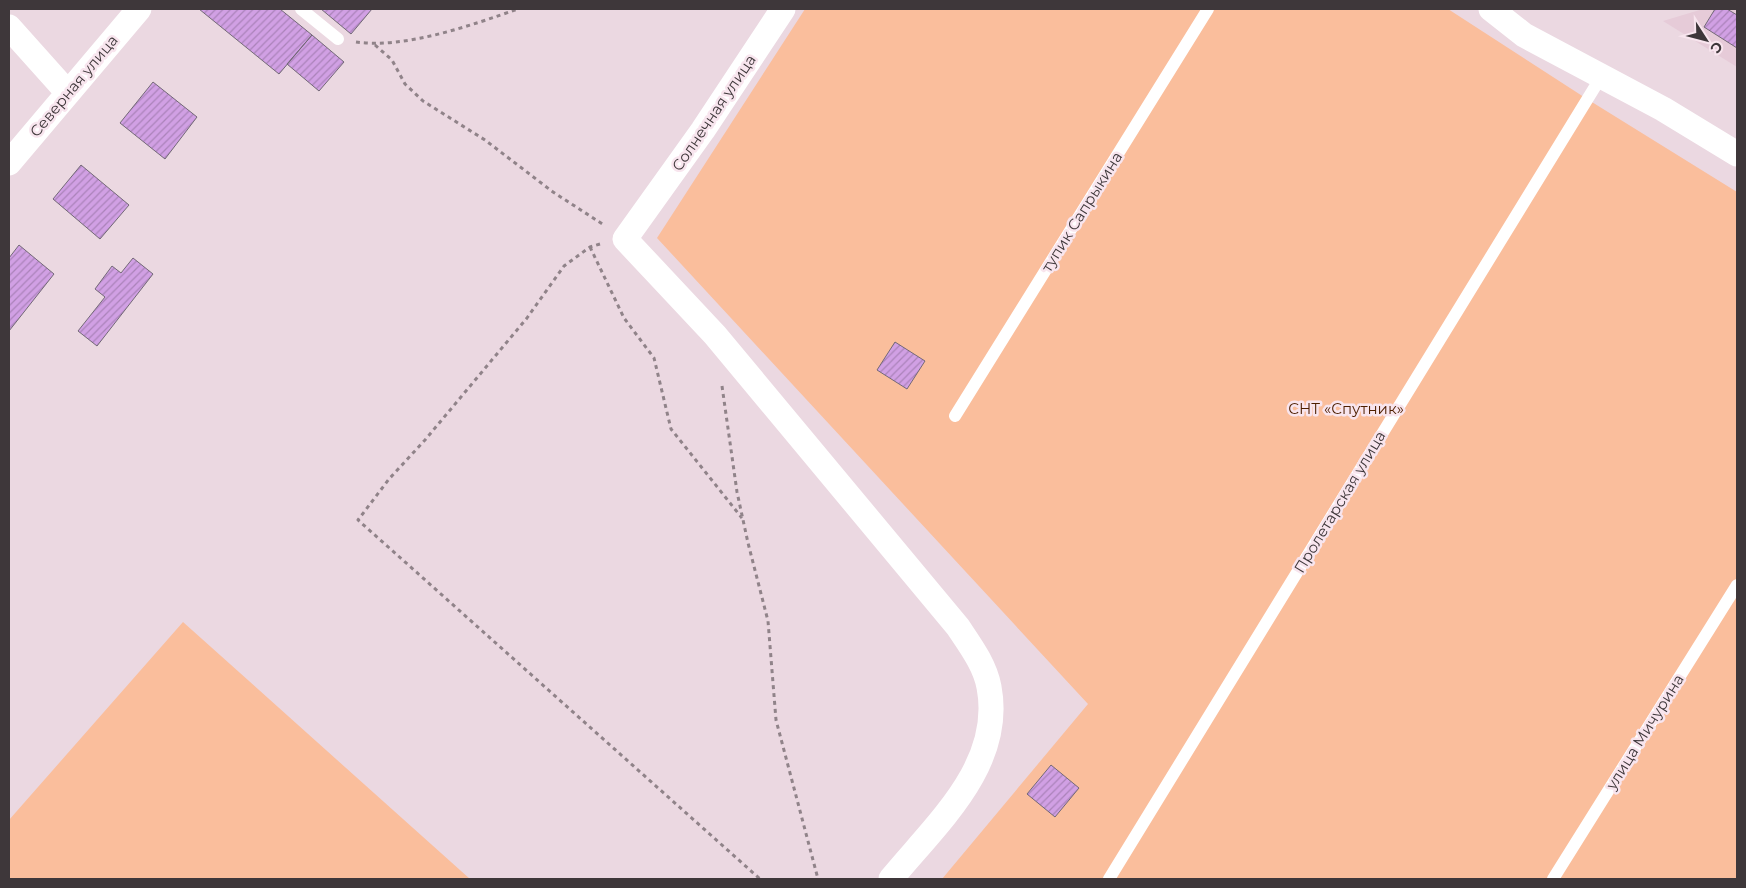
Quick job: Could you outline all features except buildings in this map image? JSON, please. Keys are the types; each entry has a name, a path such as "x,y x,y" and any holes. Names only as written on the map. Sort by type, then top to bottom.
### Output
{"street":[{"name":"Северная улица","path":"9,163 138,9"},
{"name":"Солнечная улица","path":"625,239 704,130 783,9"},
{"path":"1490,9 1524,35 1663,109 1737,154"},
{"path":"9,27 68,93"},
{"path":"625,239 715,335 958,627 976,654 989,686 991,720 984,756 954,805 891,879"}],"lane":[{"path":"301,9 338,39"},
{"name":"тупик Сапрыкина","path":"955,416 1208,9"},
{"name":"Пролетарская улица","path":"1109,879 1601,76"},
{"name":"улица Мичурина","path":"1553,879 1737,585"}],"path":[{"path":"518,9 458,30 375,45 392,60 405,84 424,101 486,140 553,192 625,239"},
{"path":"625,239 590,247 564,266 527,318 425,440 389,479 358,520 760,879"},
{"path":"590,247 624,318 654,358 671,429 743,519"},
{"path":"721,380 743,519 768,620 776,720 818,879"}],"shaded area":[{"path":"1703,9 1737,9 1737,67 1663,21"}],"green space":[{"name":"СНТ «Спутник»","path":"805,9 1448,9 1587,99 1737,192 1737,879 942,879 1088,704 657,238"},
{"path":"183,622 470,879 9,879 9,820"}]}
